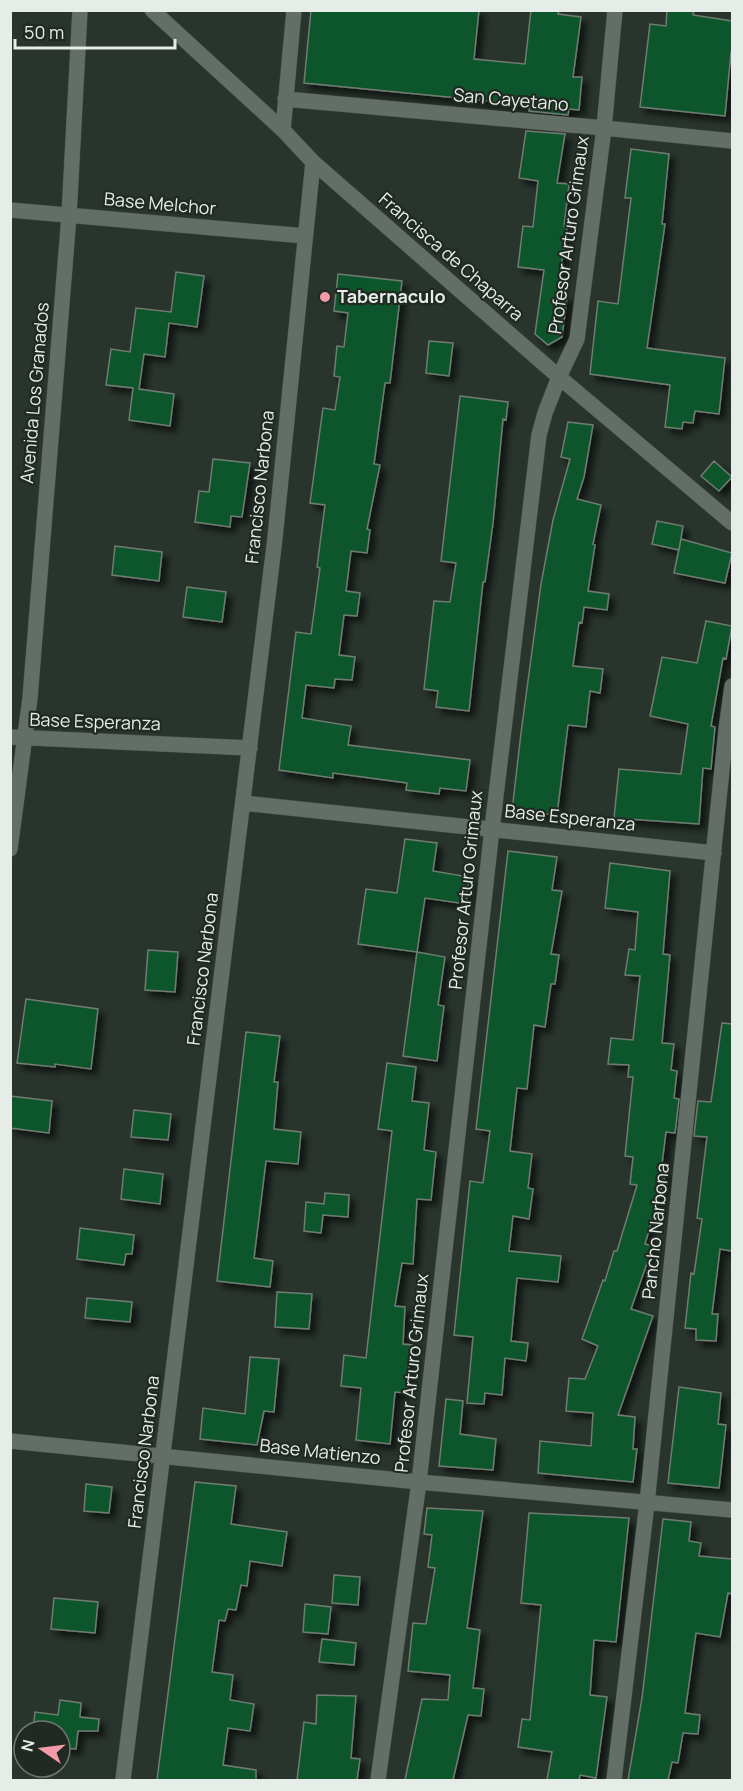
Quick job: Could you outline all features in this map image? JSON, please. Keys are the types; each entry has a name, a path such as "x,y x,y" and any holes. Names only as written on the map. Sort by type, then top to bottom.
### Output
{"street":[{"name":"Avenida Los Granados","path":"10,849 18,738 30,698 69,216 80,10"},
{"name":"Francisca de Chaparra","path":"152,10 283,130 313,162 732,523"},
{"path":"283,130 294,10"},
{"name":"Profesor Arturo Grimaux","path":"378,1780 419,1482 492,829 539,435 559,376 577,339 604,128 615,10"},
{"name":"San Cayetano","path":"285,99 732,141"},
{"name":"Francisco Narbona","path":"123,1780 275,538 313,162"},
{"name":"Base Melchor","path":"10,210 305,236"},
{"name":"Pancho Narbona","path":"614,1780 647,1503 732,686"},
{"name":"Base Esperanza","path":"18,738 250,748"},
{"name":"Base Esperanza","path":"243,802 714,852"},
{"name":"Base Matienzo","path":"10,1441 419,1482 732,1510"}],"building":[{"path":"311,10 479,10 474,59 525,64 531,10 559,10 558,14 581,17 573,77 582,77 579,110 569,109 568,115 529,111 530,105 304,83"},
{"path":"667,10 694,10 693,15 732,21 732,52 725,116 640,107 650,24 666,26"},
{"path":"526,131 565,134 557,183 569,184 564,226 567,227 557,295 567,297 562,337 548,345 535,334 544,270 518,267 523,226 533,227 538,181 519,178"},
{"path":"631,149 669,154 662,224 665,224 647,348 725,358 719,414 695,411 693,423 683,422 682,429 665,427 670,385 590,374 598,301 618,304 631,198 625,198"},
{"path":"176,272 204,276 197,327 169,323 165,357 144,354 139,389 174,394 170,426 129,420 133,388 106,385 111,349 130,352 136,308 171,312"},
{"path":"338,274 402,281 390,383 385,383 374,464 380,465 367,529 370,530 367,553 351,551 346,591 360,593 357,616 344,615 339,655 355,657 352,680 335,679 334,688 306,685 302,718 351,726 348,745 470,760 466,791 440,788 439,794 406,790 407,783 333,773 333,778 279,770 296,632 311,634 320,568 317,567 325,505 310,503 323,408 335,410 340,377 334,376 337,346 344,347 348,313 334,311"},
{"path":"429,341 453,343 449,376 426,373"},
{"path":"460,396 508,402 506,420 503,419 493,523 485,582 483,582 469,711 436,707 438,691 424,689 434,601 450,602 456,563 441,561"},
{"path":"568,422 593,425 584,477 577,499 601,505 593,544 595,545 588,591 609,594 607,610 584,607 582,623 579,622 573,666 603,669 600,693 590,691 586,727 568,725 557,815 512,811 541,584 553,520 570,459 561,457"},
{"path":"213,459 250,463 242,517 231,516 230,527 195,522 199,491 209,492"},
{"path":"714,461 732,477 719,491 701,476"},
{"path":"657,521 683,526 679,550 652,544"},
{"path":"681,539 732,553 725,583 674,573"},
{"path":"115,546 162,552 159,581 112,575"},
{"path":"187,587 226,592 222,622 183,617"},
{"path":"706,621 732,626 726,659 723,658 711,726 715,727 711,769 703,768 699,824 614,818 619,769 681,774 688,724 650,716 662,657 697,663"},
{"path":"405,839 437,843 433,871 469,877 466,904 425,898 417,952 358,944 366,889 397,893"},
{"path":"508,851 557,857 552,890 562,891 551,954 559,955 555,984 551,984 545,1027 534,1025 527,1089 517,1088 510,1151 532,1154 528,1188 533,1189 529,1219 513,1216 509,1251 561,1256 558,1282 517,1278 511,1341 528,1343 526,1361 505,1358 502,1395 485,1393 484,1404 467,1403 473,1337 454,1335 470,1181 483,1183 490,1131 476,1129"},
{"path":"610,863 670,871 663,954 670,955 662,1043 674,1044 671,1070 677,1071 674,1098 679,1099 675,1133 666,1132 661,1172 666,1173 645,1244 653,1246 631,1309 653,1316 618,1415 635,1417 633,1449 637,1449 633,1482 538,1473 540,1441 591,1446 593,1413 566,1411 569,1378 585,1379 598,1346 582,1339 614,1251 617,1251 637,1185 630,1184 633,1157 625,1156 633,1077 628,1077 629,1065 608,1064 611,1038 633,1040 640,976 625,975 629,949 635,950 638,912 605,908"},
{"path":"148,950 178,952 175,992 145,990"},
{"path":"417,952 445,957 438,1005 444,1006 437,1061 403,1056"},
{"path":"26,999 98,1009 91,1069 55,1064 55,1067 17,1063"},
{"path":"722,1023 732,1024 732,1251 720,1249 712,1314 718,1314 716,1341 696,1340 696,1329 685,1328 691,1273 694,1274 702,1219 697,1218 707,1137 694,1136 698,1101 711,1102"},
{"path":"246,1032 280,1036 274,1082 278,1082 274,1129 301,1132 298,1164 266,1161 254,1258 273,1261 270,1287 217,1281"},
{"path":"387,1063 416,1067 412,1101 429,1103 424,1150 436,1152 431,1200 417,1199 413,1264 402,1263 395,1306 405,1307 403,1344 412,1345 406,1393 395,1392 390,1444 356,1440 361,1388 341,1386 344,1355 366,1358 392,1131 378,1129"},
{"path":"10,1096 52,1101 49,1133 10,1128"},
{"path":"134,1110 171,1114 168,1140 131,1137"},
{"path":"124,1169 163,1174 160,1204 121,1199"},
{"path":"325,1193 349,1195 348,1217 323,1215 321,1233 304,1231 306,1202 324,1204"},
{"path":"80,1228 134,1235 132,1254 126,1254 124,1265 77,1259"},
{"path":"277,1292 312,1294 309,1329 275,1327"},
{"path":"87,1298 132,1302 130,1322 85,1318"},
{"path":"250,1357 279,1359 274,1412 264,1411 257,1445 200,1439 203,1408 245,1414"},
{"path":"679,1387 721,1393 718,1424 726,1425 719,1488 668,1483"},
{"path":"446,1399 463,1401 460,1434 496,1439 493,1470 439,1466"},
{"path":"195,1482 236,1486 231,1524 287,1532 282,1566 250,1561 247,1586 241,1585 236,1610 228,1609 225,1621 219,1620 212,1672 233,1675 230,1700 254,1704 250,1731 228,1728 223,1765 256,1770 256,1780 157,1780"},
{"path":"86,1484 112,1487 109,1513 84,1511"},
{"path":"427,1508 483,1511 467,1628 480,1630 473,1688 484,1689 481,1716 468,1715 453,1780 405,1780 422,1699 448,1700 450,1675 408,1671 413,1623 426,1624 435,1568 428,1567 432,1535 424,1534"},
{"path":"529,1513 629,1518 616,1642 594,1640 590,1695 607,1697 596,1778 580,1775 579,1780 547,1780 552,1752 518,1747 522,1719 530,1720 541,1605 521,1603"},
{"path":"663,1519 691,1522 689,1541 701,1543 699,1556 732,1559 732,1594 728,1593 720,1637 696,1633 685,1713 700,1715 698,1734 683,1733 678,1763 672,1762 668,1780 628,1780 642,1698"},
{"path":"334,1575 360,1577 358,1605 332,1603"},
{"path":"54,1598 98,1602 95,1633 51,1629"},
{"path":"305,1604 331,1607 328,1634 303,1632"},
{"path":"322,1639 356,1643 354,1665 319,1662"},
{"path":"317,1695 356,1696 351,1758 360,1759 357,1780 297,1780 304,1722 316,1724"},
{"path":"60,1700 81,1703 80,1717 99,1719 98,1731 78,1731 76,1749 72,1749 72,1719 34,1719 35,1712 58,1715"}],"place":[{"name":"Tabernaculo","path":"325,297"}]}
